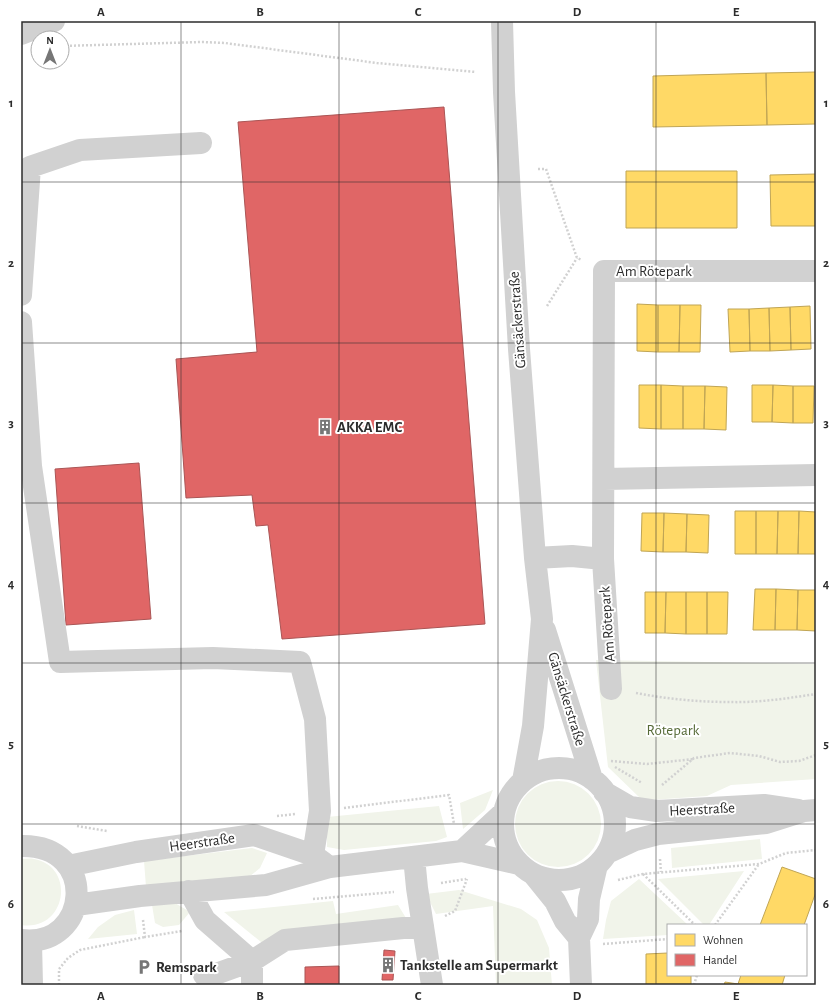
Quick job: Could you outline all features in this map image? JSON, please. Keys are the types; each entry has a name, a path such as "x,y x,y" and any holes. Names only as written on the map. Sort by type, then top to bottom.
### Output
{"street":[{"path":"21,34 54,21"},
{"name":"Gänsäckerstraße","path":"502,21 504,92 518,341 535,558 542,619 533,726 523,780"},
{"path":"21,295 30,167 80,150 201,143"},
{"name":"Am Rötepark","path":"611,689 603,558 604,271 816,271"},
{"path":"21,322 31,466 60,662 213,658 300,662 315,719 321,861"},
{"path":"604,479 816,475"},
{"path":"535,558 572,556 603,558"},
{"name":"Gänsäckerstraße","path":"542,619 598,785"},
{"path":"579,938 565,921 555,901 508,848 503,828 504,812 511,795 523,780 540,771 554,768 576,771 598,785 612,808 615,825 613,840 602,859 589,899 588,919 579,938 581,985"},
{"name":"Heerstraße","path":"598,785 630,807 657,811 764,805 810,810"},
{"name":"Heerstraße","path":"602,859 635,840 658,834 766,823 810,810"},
{"path":"462,851 504,812"},
{"name":"Heerstraße","path":"68,866 136,852 254,835 321,861"},
{"path":"21,846 34,846 47,849 59,856 68,866 75,878 77,891 76,905 70,919 59,931 46,939 26,941 32,985"},
{"name":"Heerstraße","path":"76,905 140,896 266,885 321,861 414,857 462,851 526,869"},
{"path":"414,857 417,888 432,985"},
{"path":"526,869 552,880 570,879 585,874 602,859"},
{"path":"188,891 205,920 249,977"},
{"path":"204,975 249,977 285,940 424,926"}],"path":[{"path":"70,46 217,42 377,63 476,72"},
{"path":"538,169 546,169 577,258 604,271"},
{"path":"547,306 577,258"},
{"path":"611,689 659,698 732,702 788,698 816,694"},
{"path":"642,783 604,760 647,764 730,753 759,756 780,762 800,761 816,755"},
{"path":"661,786 694,758"},
{"path":"448,795 456,830"},
{"path":"617,880 643,874 759,864 786,853 816,850"},
{"path":"659,855 661,872"},
{"path":"716,924 759,864"},
{"path":"643,874 694,924"},
{"path":"424,926 455,911 468,878 439,884"},
{"path":"142,915 145,937"},
{"path":"59,985 59,969 68,958 80,950 183,931"},
{"path":"600,938 600,945 667,939"}],"green space":[{"name":"Rötepark","path":"596,660 816,664 816,779 731,785 707,796 651,800 640,798 608,767"},
{"path":"550,781 566,781 575,784 589,793 598,807 601,816 601,832 598,841 589,855 575,864 566,867 550,867 534,860 527,855 522,848 515,832 515,816 522,800 527,793 534,788"},
{"path":"493,790 485,810 463,829 460,803"},
{"path":"439,806 447,837 436,841 344,850 327,847 327,817"},
{"path":"760,839 762,859 672,868 671,848"},
{"path":"252,848 267,853 260,868 244,881 146,887 144,861"},
{"path":"21,859 34,859 48,864 56,874 61,885 60,898 56,909 48,919 36,925 21,925"},
{"path":"744,871 710,924 703,924 658,879"},
{"path":"639,879 687,924 667,924 667,935 603,939 611,901"},
{"path":"459,890 521,909 537,920 549,948 552,985 496,985 493,906 436,914 426,894"},
{"path":"333,901 336,914 398,905 406,918 266,946 224,912"},
{"path":"175,903 190,912 179,925 163,927 155,923 152,905"},
{"path":"134,910 137,934 88,939 98,927 115,915"}],"building: Wohnen":[{"path":"816,72 816,124 767,125 766,73"},
{"path":"766,73 767,125 653,127 653,76"},
{"path":"626,171 737,171 737,228 626,228"},
{"path":"816,174 816,226 771,226 770,175"},
{"path":"637,304 658,305 658,352 637,351"},
{"path":"658,305 680,305 679,352 658,352"},
{"path":"680,305 701,305 700,352 679,352"},
{"path":"810,306 811,349 791,350 790,307"},
{"path":"790,307 791,350 770,351 769,308"},
{"path":"769,308 770,351 750,351 749,309"},
{"path":"728,309 749,309 750,351 730,352"},
{"path":"639,385 661,385 661,429 639,428"},
{"path":"661,385 683,386 683,429 661,429"},
{"path":"752,385 773,385 772,422 752,422"},
{"path":"773,385 793,386 793,423 772,422"},
{"path":"683,386 705,386 704,429 683,429"},
{"path":"705,386 727,387 726,430 704,429"},
{"path":"793,386 814,386 813,423 793,423"},
{"path":"735,511 756,511 756,554 735,554"},
{"path":"756,511 778,511 777,554 756,554"},
{"path":"778,511 799,511 798,554 777,554"},
{"path":"799,511 816,512 816,554 798,554"},
{"path":"642,513 664,513 663,552 641,551"},
{"path":"664,513 687,514 686,552 663,552"},
{"path":"687,514 709,515 708,553 686,552"},
{"path":"755,589 776,589 775,630 753,630"},
{"path":"776,589 798,590 797,630 775,630"},
{"path":"798,590 816,590 816,631 797,630"},
{"path":"645,592 666,592 665,633 645,633"},
{"path":"666,592 686,592 686,634 665,633"},
{"path":"686,592 707,592 707,634 686,634"},
{"path":"707,592 728,592 727,634 707,634"},
{"path":"782,867 816,879 816,892 804,924 760,924"},
{"path":"667,953 667,976 691,976 691,985 646,985 646,954"},
{"path":"741,976 785,976 782,985 738,984"},
{"path":"725,982 738,984 740,985 724,985"}],"building: Handel":[{"name":"AKKA EMC","path":"444,107 485,624 282,639 268,525 256,526 252,495 186,498 176,359 257,352 238,122"},
{"path":"139,463 151,619 66,625 55,469"},
{"name":"Tankstelle am Supermarkt","path":"384,950 395,951 393,980 382,980"},
{"path":"339,966 339,985 305,985 305,967"}],"place":[{"name":"AKKA EMC","path":"325,427"},
{"name":"Tankstelle am Supermarkt","path":"388,965"},
{"name":"Remspark","path":"144,967"}]}
